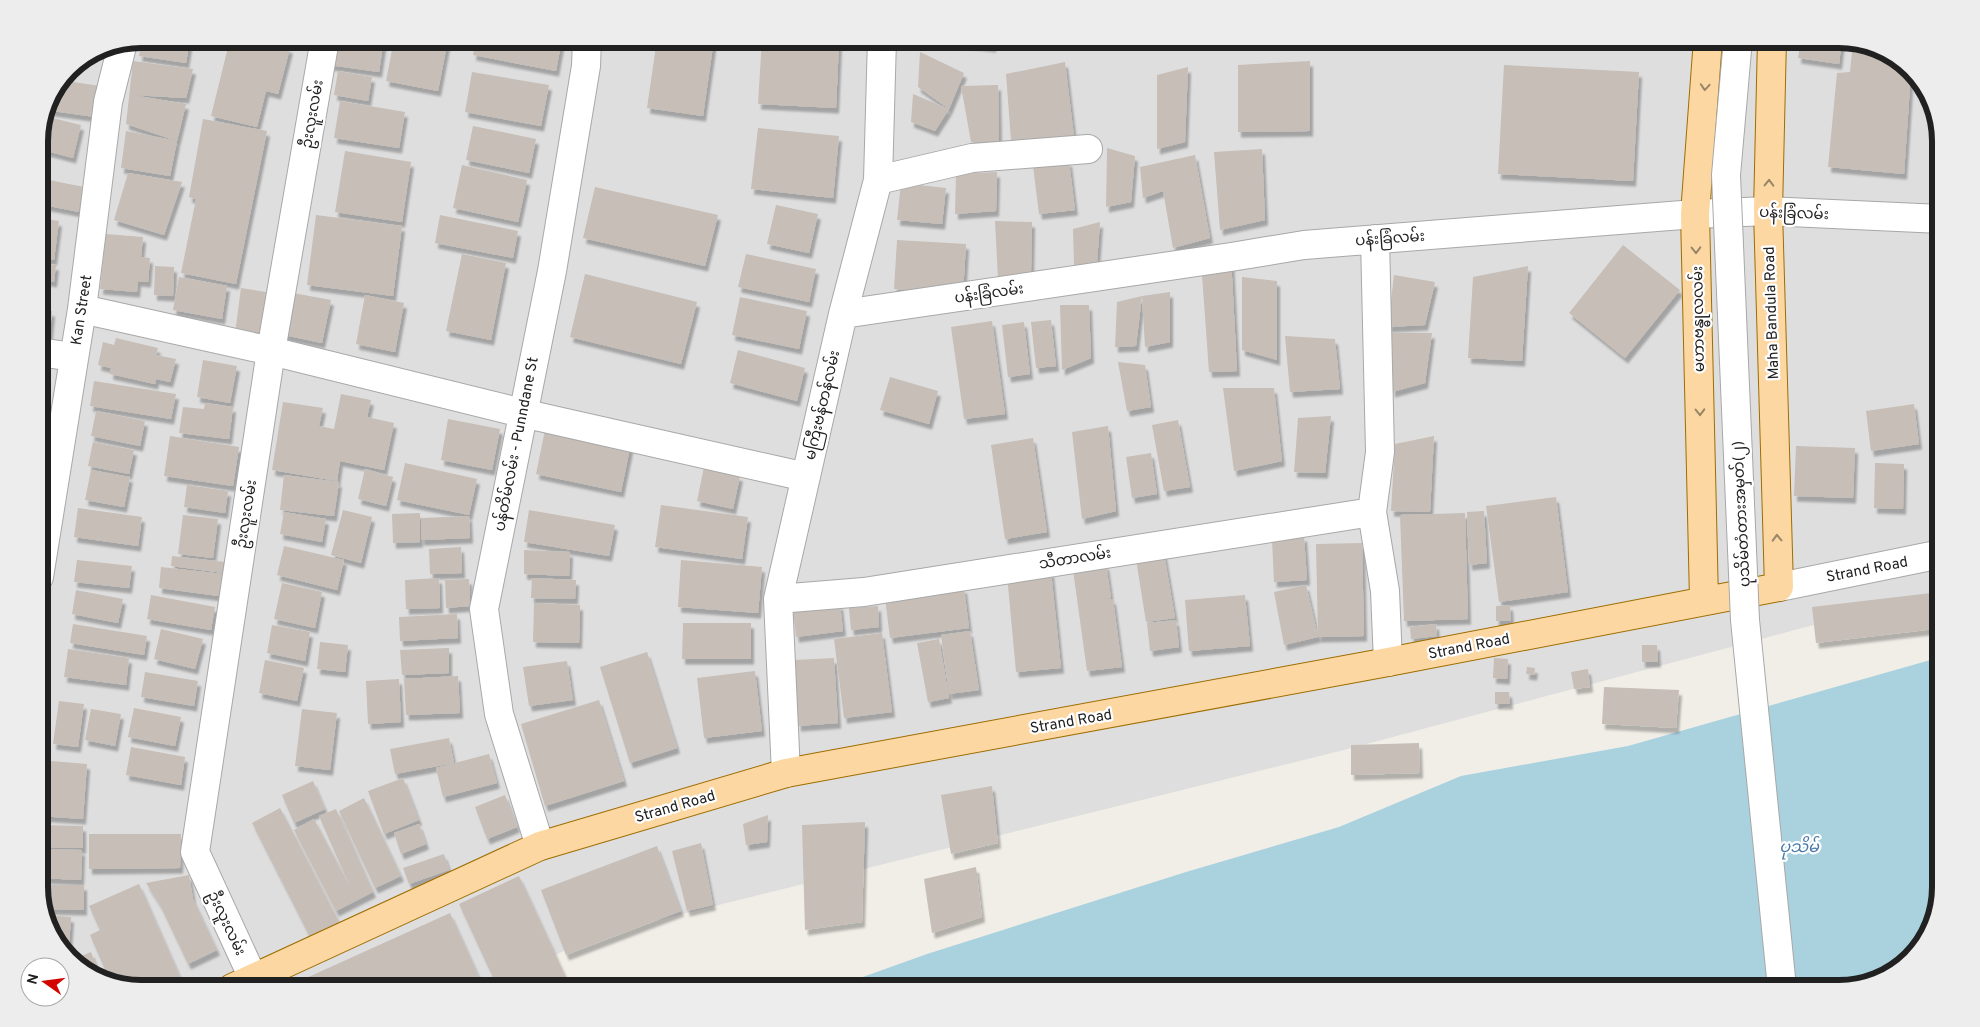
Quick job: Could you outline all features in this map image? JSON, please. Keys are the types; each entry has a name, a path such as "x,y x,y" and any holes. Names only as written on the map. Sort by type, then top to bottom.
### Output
{"main road":[{"name":"မဟာဗန္ဓုလလမ်း","path":"1704,600 1695,214 1707,48"},
{"name":"Maha Bandula Road","path":"1772,48 1768,211 1779,587"},
{"name":"Strand Road","path":"251,979 540,846 786,773 1388,662 1779,587"}],"street":[{"name":"ဦးလူးလမ်း","path":"241,979 195,852 271,351 323,48"},
{"name":"ပန်တိမ်လမ်း - Punndane St","path":"540,846 499,714 484,609 552,271 586,66 587,48"},
{"name":"မကြီးဗန်တန်လမ်း","path":"786,773 778,599 843,314 878,180 882,48"},
{"name":"ပုသိမ်တံတားအမှတ်(၂)","path":"1737,48 1726,175 1745,620 1781,979"},
{"name":"Kan Street","path":"48,519 82,309 108,102 121,49"},
{"path":"878,180 972,158 1088,149"},
{"name":"ပန်းခြံလမ်း","path":"843,314 1304,245 1695,214 1768,211 1932,219"},
{"path":"1375,239 1380,452 1372,512 1384,591 1388,662"},
{"path":"82,309 271,351 522,413 806,477"},
{"path":"48,353 73,357"},
{"name":"သီတာလမ်း","path":"778,599 864,592 1372,512"},
{"name":"Strand Road","path":"1779,587 1932,556"}],"shaded area":[{"path":"129,48 1851,48 1869,52 1891,63 1917,89 1928,111 1932,135 1932,593 1344,750 590,937 511,979 135,979 111,975 89,964 71,948 57,928 49,904 48,892 48,129 52,111 63,89 89,63 111,52"}],"water":[{"name":"ပုသိမ်","path":"1932,660 1932,898 1923,928 1917,938 1901,956 1881,970 1857,978 1845,979 857,979 927,954 1186,872 1339,827 1461,776 1628,746"}],"building":[{"path":"140,48 188,48 186,63 139,56"},
{"path":"228,48 290,48 278,94 266,91 257,127 211,116"},
{"path":"331,48 383,48 379,72 329,65"},
{"path":"392,48 446,48 438,91 386,81"},
{"path":"474,48 560,48 556,71 473,55"},
{"path":"656,48 713,48 703,116 647,108"},
{"path":"761,48 839,48 836,108 758,104"},
{"path":"1800,48 1841,48 1839,64 1798,58"},
{"path":"1852,48 1881,57 1901,71 1910,81 1904,174 1828,167 1837,73 1850,72"},
{"path":"920,52 964,73 949,109 918,87"},
{"path":"133,61 193,69 186,98 132,95 186,104 177,141 126,124"},
{"path":"1310,61 1310,131 1238,132 1238,65"},
{"path":"1065,62 1074,137 1011,140 1006,74"},
{"path":"1504,65 1639,72 1633,181 1498,174"},
{"path":"1188,67 1185,142 1157,149 1157,75"},
{"path":"338,71 372,77 368,101 334,95"},
{"path":"472,72 549,85 541,126 465,112"},
{"path":"69,81 100,86 95,117 52,111 57,99"},
{"path":"998,85 999,143 971,142 961,86"},
{"path":"913,94 949,109 935,131 911,122"},
{"path":"340,101 405,112 399,148 334,138"},
{"path":"51,118 81,125 73,158 48,151 48,129"},
{"path":"203,119 267,131 236,284 181,273 196,199 189,197"},
{"path":"473,126 536,139 529,173 466,160"},
{"path":"758,128 839,136 833,198 751,189"},
{"path":"126,131 177,141 170,176 121,168"},
{"path":"1107,148 1135,156 1131,202 1106,207"},
{"path":"1262,149 1265,220 1220,230 1214,152"},
{"path":"345,151 411,162 402,222 335,212"},
{"path":"1195,155 1210,238 1173,248 1163,191 1143,198 1140,167"},
{"path":"1069,161 1075,210 1039,214 1033,166"},
{"path":"462,165 527,180 518,222 453,208"},
{"path":"997,172 996,211 955,214 956,174"},
{"path":"128,173 182,182 164,235 114,220"},
{"path":"48,180 84,187 79,212 48,206"},
{"path":"901,183 946,188 942,224 897,220"},
{"path":"595,187 718,215 705,266 583,238"},
{"path":"776,205 818,214 809,253 767,244"},
{"path":"316,215 402,226 393,296 307,285"},
{"path":"440,215 518,231 513,258 435,243"},
{"path":"48,219 59,221 54,260 48,259"},
{"path":"995,221 1032,222 1031,272 998,279"},
{"path":"1100,222 1097,262 1074,265 1073,229"},
{"path":"106,234 143,237 141,257 150,258 148,282 138,281 137,292 100,289"},
{"path":"897,240 966,244 963,293 894,289"},
{"path":"1623,245 1680,290 1625,358 1569,313"},
{"path":"462,254 506,263 491,340 446,331"},
{"path":"746,254 816,269 809,302 738,287"},
{"path":"1231,257 1237,371 1209,372 1202,275"},
{"path":"48,264 56,265 54,282 48,281"},
{"path":"155,266 174,267 173,296 154,295"},
{"path":"1528,266 1522,361 1468,358 1473,277"},
{"path":"585,274 697,302 681,364 570,337"},
{"path":"1394,275 1435,282 1425,325 1388,327"},
{"path":"179,277 227,286 222,319 173,310"},
{"path":"1242,277 1277,281 1277,360 1242,350"},
{"path":"241,288 266,292 260,337 235,333"},
{"path":"288,292 331,300 322,343 279,334"},
{"path":"1170,292 1170,342 1145,347 1142,296"},
{"path":"365,295 404,303 395,352 356,344"},
{"path":"1142,296 1136,346 1115,347 1117,302"},
{"path":"740,297 807,311 799,349 732,335"},
{"path":"1060,305 1089,305 1091,358 1062,370"},
{"path":"48,311 52,311 48,342"},
{"path":"1051,320 1056,366 1036,368 1031,322"},
{"path":"992,321 1005,414 964,419 951,327"},
{"path":"1024,322 1030,374 1008,377 1002,325"},
{"path":"1389,333 1432,333 1425,383 1392,392"},
{"path":"1285,336 1335,339 1340,389 1290,392"},
{"path":"116,338 158,348 156,355 176,359 170,382 156,379 155,384 110,374 111,368 98,365 103,342 114,345"},
{"path":"738,350 805,368 797,401 730,383"},
{"path":"203,360 237,366 230,403 197,397"},
{"path":"1118,362 1145,365 1151,407 1127,411"},
{"path":"890,377 938,391 929,424 880,410"},
{"path":"94,381 176,394 171,419 90,406"},
{"path":"1223,388 1274,388 1282,461 1234,471"},
{"path":"341,394 371,400 367,417 394,423 384,470 340,461 337,481 272,470 283,402 323,408 319,426 334,429"},
{"path":"205,403 233,407 229,439 179,433 183,407 204,409"},
{"path":"1914,404 1919,444 1871,451 1866,411"},
{"path":"96,411 145,421 140,446 91,436"},
{"path":"1331,416 1325,473 1294,472 1298,418"},
{"path":"448,419 500,429 492,470 441,460"},
{"path":"1178,420 1190,487 1164,491 1152,425"},
{"path":"546,425 631,443 621,492 536,474"},
{"path":"1108,426 1116,511 1082,519 1072,432"},
{"path":"170,436 239,447 233,486 164,476"},
{"path":"1434,436 1430,512 1391,511 1395,444"},
{"path":"1033,438 1047,532 1005,539 991,445"},
{"path":"93,442 134,450 129,474 88,466"},
{"path":"1796,446 1855,448 1853,498 1794,496"},
{"path":"1151,453 1157,494 1132,498 1126,457"},
{"path":"405,463 477,479 469,515 397,500"},
{"path":"1875,463 1904,464 1903,509 1874,508"},
{"path":"704,467 740,476 733,509 697,501"},
{"path":"365,469 393,477 386,506 358,499"},
{"path":"91,470 130,477 124,507 85,500"},
{"path":"284,475 339,482 334,516 280,510"},
{"path":"187,485 228,491 225,513 184,507"},
{"path":"1556,497 1568,592 1499,602 1486,506"},
{"path":"661,505 748,517 742,559 655,547"},
{"path":"78,508 142,517 138,546 74,537"},
{"path":"343,510 372,517 361,563 331,555"},
{"path":"529,510 615,525 609,556 524,542"},
{"path":"1484,511 1487,563 1469,565 1467,512"},
{"path":"284,512 326,519 322,542 280,534"},
{"path":"420,513 420,542 393,543 392,514"},
{"path":"1465,513 1468,619 1404,621 1400,515"},
{"path":"183,515 218,519 213,558 178,554"},
{"path":"469,516 470,538 421,540 421,518"},
{"path":"1304,536 1307,580 1274,582 1272,539"},
{"path":"1362,543 1364,636 1318,637 1316,544"},
{"path":"284,546 344,560 337,590 277,575"},
{"path":"461,547 462,573 430,574 429,549"},
{"path":"1163,548 1175,618 1146,622 1135,553"},
{"path":"524,550 570,552 569,576 524,574"},
{"path":"172,556 225,562 224,573 171,566"},
{"path":"77,560 132,566 129,588 74,582"},
{"path":"681,560 762,567 758,613 678,607"},
{"path":"1106,564 1111,598 1096,600 1113,599 1122,667 1087,671 1073,570"},
{"path":"161,567 223,574 219,596 159,588"},
{"path":"1051,571 1061,668 1016,672 1007,575"},
{"path":"439,578 440,608 406,609 405,580"},
{"path":"532,578 576,580 575,599 531,598"},
{"path":"469,579 470,606 446,608 445,580"},
{"path":"282,583 322,592 315,628 274,619"},
{"path":"1306,585 1318,637 1284,645 1274,592"},
{"path":"964,588 969,628 890,638 885,598"},
{"path":"76,590 123,599 118,623 72,614"},
{"path":"1931,593 1932,629 1816,643 1812,607"},
{"path":"151,595 215,607 211,630 147,619"},
{"path":"1245,595 1250,646 1189,651 1185,600"},
{"path":"534,603 580,605 579,643 533,642"},
{"path":"840,604 843,631 796,637 793,610"},
{"path":"1510,605 1511,621 1496,621 1496,606"},
{"path":"878,606 879,627 851,630 849,608"},
{"path":"457,614 458,638 400,641 399,617"},
{"path":"1176,620 1179,647 1150,651 1147,623"},
{"path":"683,623 751,623 751,659 682,659"},
{"path":"73,624 147,636 144,655 70,643"},
{"path":"1436,624 1437,636 1411,639 1410,627"},
{"path":"272,625 310,632 305,661 267,653"},
{"path":"161,629 203,639 195,669 154,659"},
{"path":"970,631 979,690 949,694 941,635"},
{"path":"882,633 892,712 844,718 834,639"},
{"path":"939,639 949,698 928,702 917,643"},
{"path":"320,642 348,645 345,672 317,669"},
{"path":"1642,645 1657,645 1658,662 1642,662"},
{"path":"449,648 449,673 402,675 400,650"},
{"path":"68,649 129,658 126,685 64,677"},
{"path":"647,652 677,748 630,763 600,667"},
{"path":"834,658 838,723 798,726 795,660"},
{"path":"1494,658 1508,659 1507,679 1493,678"},
{"path":"265,660 304,668 297,701 259,693"},
{"path":"567,661 573,700 529,706 523,667"},
{"path":"1527,667 1535,668 1534,675 1526,674"},
{"path":"1588,669 1590,687 1574,689 1571,672"},
{"path":"755,671 762,731 704,738 697,678"},
{"path":"145,672 198,681 194,706 141,697"},
{"path":"458,676 460,713 406,715 404,679"},
{"path":"399,679 401,722 368,724 366,681"},
{"path":"1604,687 1679,690 1676,728 1602,724"},
{"path":"1495,692 1509,692 1510,704 1495,704"},
{"path":"599,700 624,781 545,806 521,724"},
{"path":"59,701 84,704 78,747 53,744"},
{"path":"134,708 181,717 175,746 128,737"},
{"path":"91,709 121,714 115,746 85,740"},
{"path":"302,709 337,713 330,770 295,766"},
{"path":"449,738 454,763 395,774 390,749"},
{"path":"1419,743 1420,773 1351,775 1351,745"},
{"path":"131,747 185,757 181,785 126,775"},
{"path":"489,754 497,783 443,797 436,768"},
{"path":"48,761 87,764 83,819 48,817"},
{"path":"403,778 419,820 384,834 368,791"},
{"path":"313,781 325,809 294,823 282,795"},
{"path":"992,786 998,843 951,854 941,795"},
{"path":"505,795 517,827 487,839 475,807"},
{"path":"364,798 401,876 375,888 339,811"},
{"path":"280,808 339,922 310,937 252,823"},
{"path":"336,809 373,892 336,911 294,830 314,819 352,891 319,816"},
{"path":"768,815 767,842 746,845 743,824"},
{"path":"865,822 862,922 805,930 802,825"},
{"path":"419,824 426,844 401,854 394,833"},
{"path":"48,825 83,826 83,848 48,847"},
{"path":"89,834 181,834 180,868 89,869"},
{"path":"701,843 713,905 687,911 672,851"},
{"path":"657,846 681,911 566,955 541,890"},
{"path":"48,849 82,850 81,880 48,878"},
{"path":"444,854 449,870 409,884 403,868"},
{"path":"976,867 982,917 932,933 924,879"},
{"path":"189,875 193,899 217,950 188,964 160,905 146,883"},
{"path":"519,876 567,979 494,979 459,904"},
{"path":"139,884 181,979 135,979 107,973 90,935 100,930 89,906"},
{"path":"48,885 84,885 84,910 50,909"},
{"path":"450,913 480,979 304,979"},
{"path":"52,915 71,917 69,945 57,928"},
{"path":"91,952 97,969 89,964 80,957"}]}
